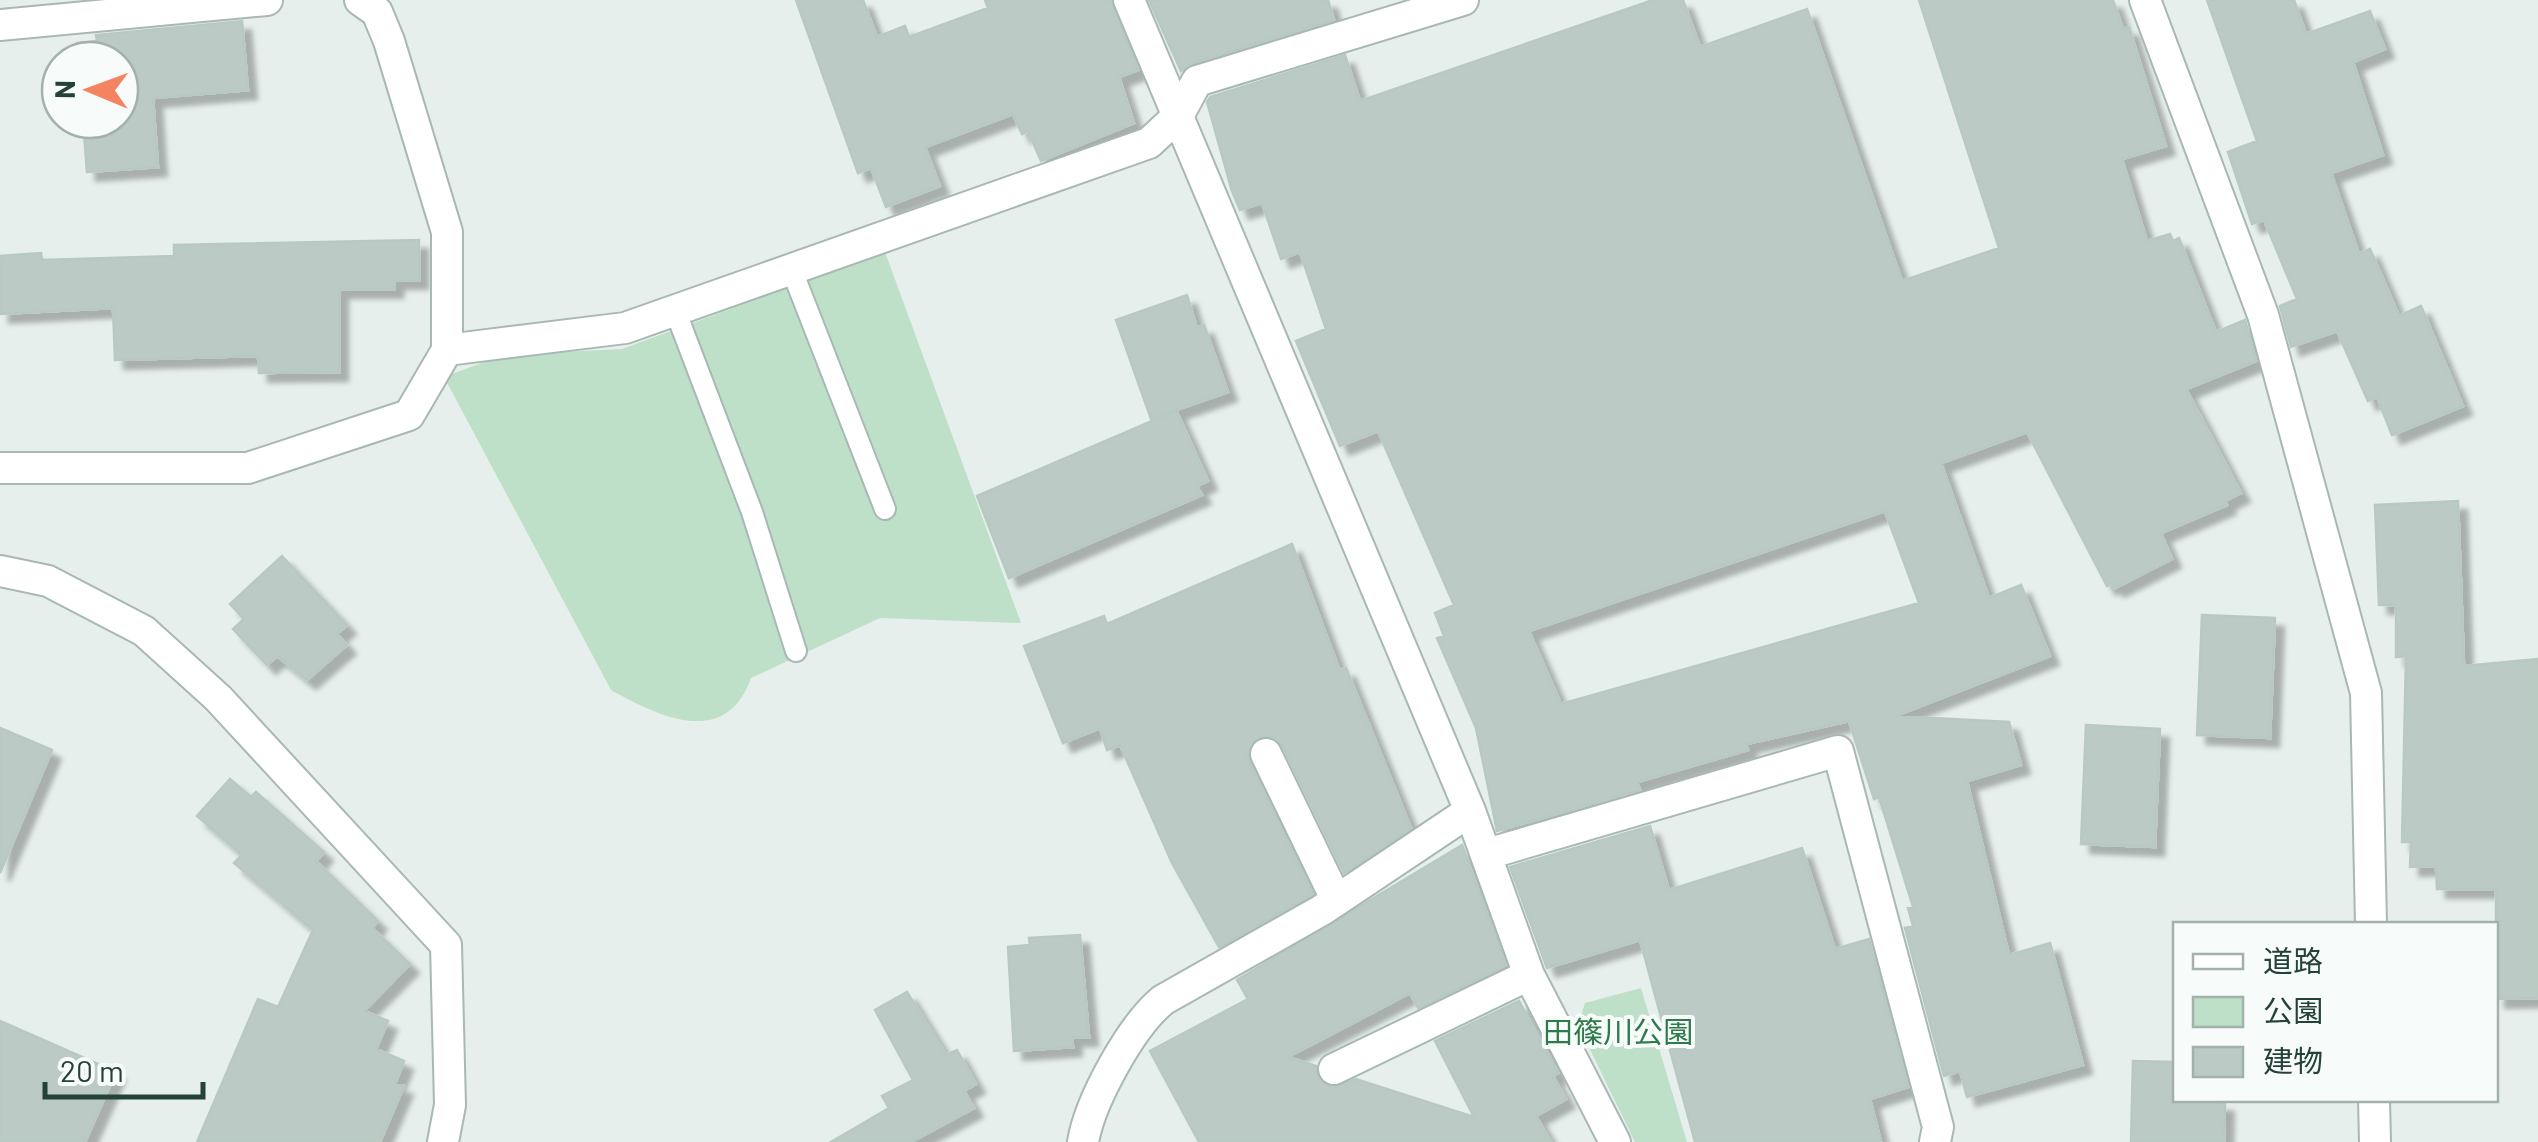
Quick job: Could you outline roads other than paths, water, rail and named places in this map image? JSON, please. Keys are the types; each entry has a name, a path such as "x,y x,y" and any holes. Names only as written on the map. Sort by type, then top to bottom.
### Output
{"street":[{"path":"0,25 267,0"},
{"path":"0,468 248,468 409,415 447,350 447,232 389,42 376,12 360,0"},
{"path":"1129,0 1470,811 1529,974 1615,1142"},
{"path":"447,350 625,328 1149,143 1178,116 1198,81 1463,0"},
{"path":"2145,0 2263,316 2366,693 2370,922"},
{"path":"0,571 48,581 144,631 218,698 446,945 450,1105 443,1142"},
{"path":"1487,854 1838,751 1938,1127 1935,1142"},
{"path":"1266,754 1336,899"},
{"path":"1083,1142 1092,1114 1144,1016 1336,899 1470,811"},
{"path":"1334,1070 1529,974"},
{"path":"2374,1102 2375,1142"}],"lane":[{"path":"790,268 885,509"},
{"path":"675,310 752,512 796,651"}],"park label":[{"name":"田篠川公園","path":"1618,1031"}]}
